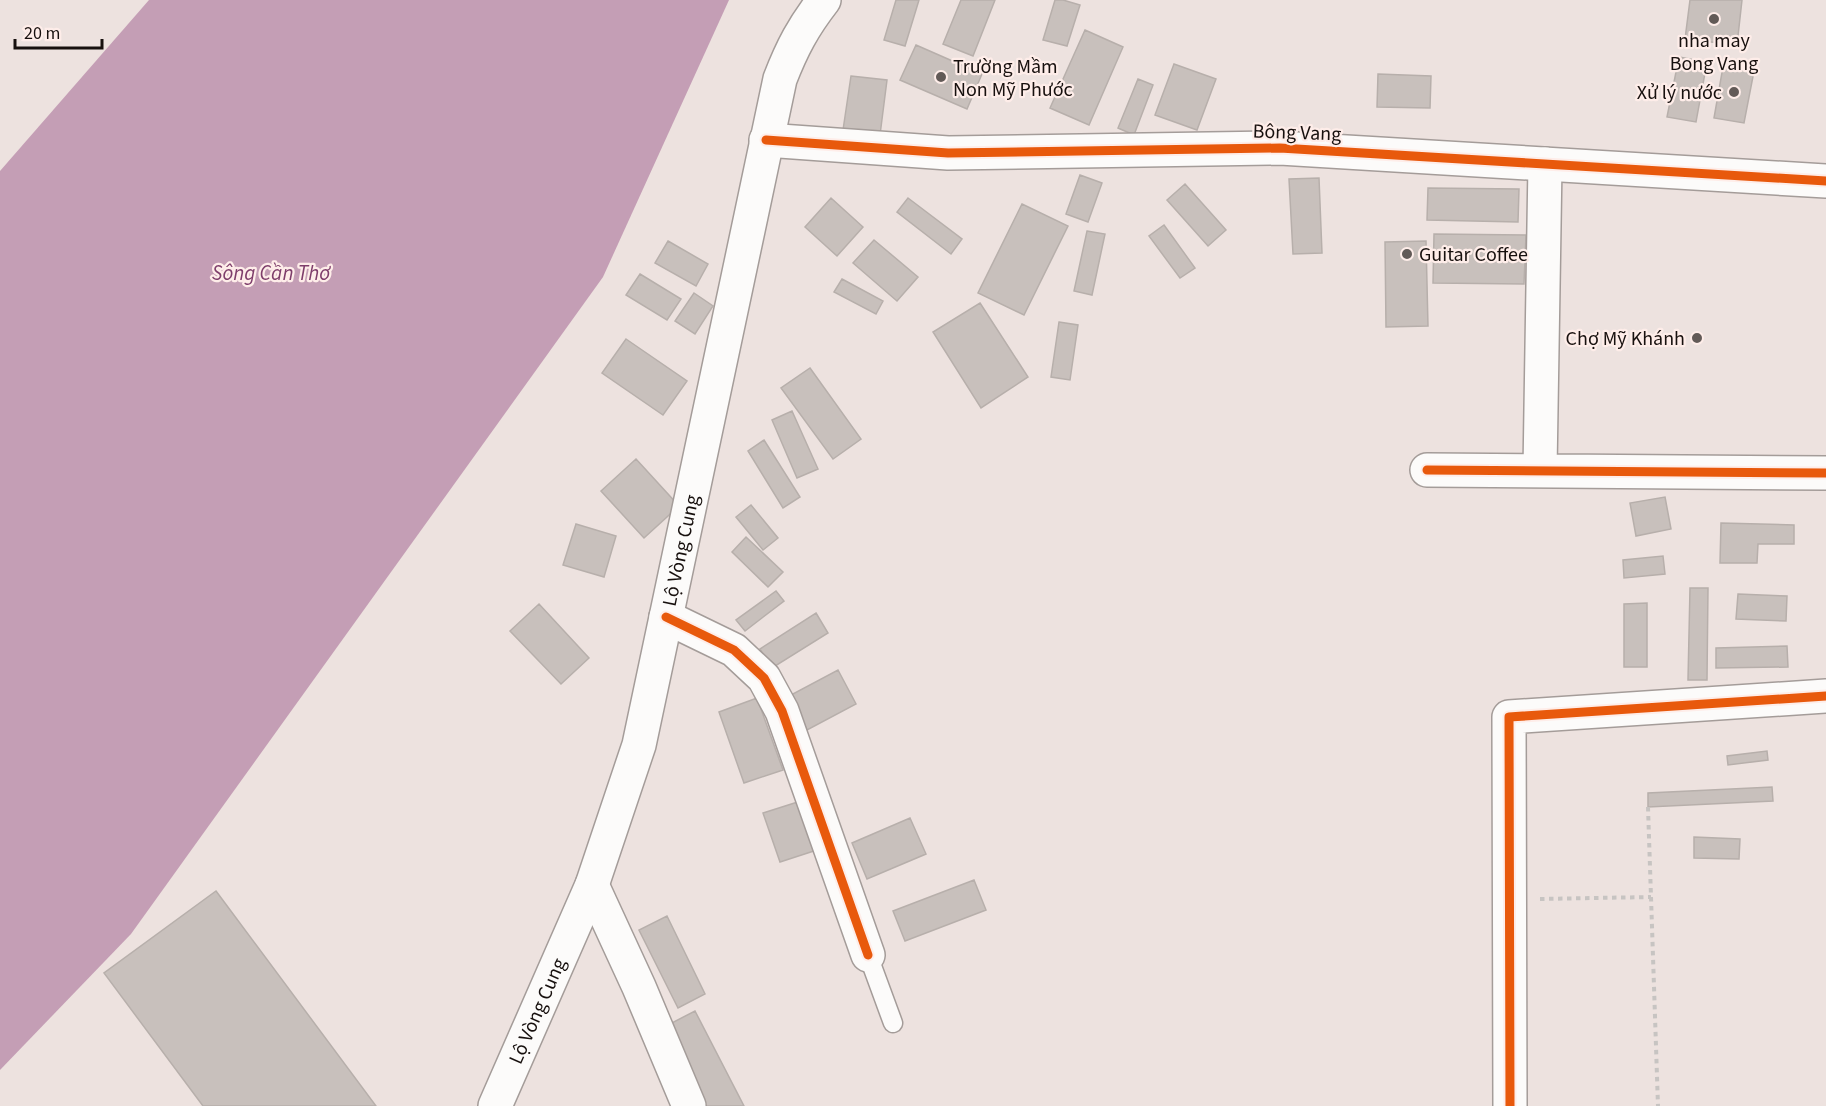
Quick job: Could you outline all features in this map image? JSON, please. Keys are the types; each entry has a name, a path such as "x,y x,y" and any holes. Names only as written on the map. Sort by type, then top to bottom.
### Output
{"street":[{"name":"Lộ Vòng Cung","path":"495,1106 592,885 639,745 780,79 792,48 809,19 824,0"},
{"name":"Bông Vang","path":"766,140 948,153 1280,148 1826,181"},
{"path":"1540,470 1545,164"},
{"path":"1427,470 1826,472"},
{"path":"666,617 734,650 764,678 782,711 868,955"},
{"path":"1510,1106 1509,717 1826,696"},
{"path":"592,885 639,987 689,1106"}],"lane":[{"path":"868,955 892,1023"}],"path":[{"path":"1648,807 1659,1106"},
{"path":"1511,899 1651,897"}],"water":[{"name":"Sông Cần Thơ","path":"149,0 729,0 603,277 131,934 0,1070 0,171"}],"building":[{"path":"896,0 919,0 905,46 884,40"},
{"path":"961,0 995,0 973,56 943,44"},
{"path":"1055,0 1080,5 1067,46 1043,40"},
{"name":"nha may Bong Vang","path":"1690,0 1742,0 1737,45 1685,39"},
{"path":"1085,30 1123,47 1089,125 1050,108"},
{"name":"Trường Mầm Non Mỹ Phước","path":"916,45 982,74 967,109 900,80"},
{"path":"1679,57 1707,62 1696,122 1667,117"},
{"name":"Xử lý nước","path":"1724,61 1755,66 1744,123 1714,118"},
{"path":"1174,64 1216,79 1197,130 1155,115"},
{"path":"1378,74 1431,76 1430,108 1377,107"},
{"path":"851,76 887,80 880,135 843,130"},
{"path":"1138,79 1153,85 1134,135 1118,128"},
{"path":"1080,175 1102,183 1088,222 1066,214"},
{"path":"1319,178 1322,253 1293,254 1289,179"},
{"path":"1185,184 1226,230 1208,246 1167,200"},
{"path":"1428,188 1519,189 1518,222 1427,220"},
{"path":"831,198 863,227 837,256 805,227"},
{"path":"908,198 962,239 951,254 897,212"},
{"path":"1022,204 1068,226 1024,315 978,293"},
{"path":"1164,225 1195,268 1180,278 1149,236"},
{"path":"1087,231 1105,234 1092,295 1074,291"},
{"path":"1434,234 1526,235 1524,284 1433,283"},
{"path":"874,240 918,277 897,301 853,263"},
{"path":"668,241 708,264 696,286 655,263"},
{"path":"1426,241 1428,326 1386,327 1385,242"},
{"path":"640,274 681,299 667,320 626,295"},
{"path":"842,279 883,301 876,314 834,292"},
{"path":"694,293 713,306 695,334 675,321"},
{"path":"980,303 1028,377 981,408 933,332"},
{"path":"1059,322 1078,325 1070,380 1051,377"},
{"path":"626,339 687,381 663,415 602,373"},
{"path":"810,368 861,439 833,459 781,388"},
{"path":"792,411 818,469 797,478 772,420"},
{"path":"764,440 800,497 783,508 748,451"},
{"path":"636,459 679,506 644,538 601,491"},
{"path":"1665,497 1671,529 1636,536 1630,503"},
{"path":"751,505 778,538 763,550 736,517"},
{"path":"1721,523 1794,525 1794,544 1758,544 1757,563 1720,563"},
{"path":"576,524 616,536 604,577 563,565"},
{"path":"746,537 783,572 768,587 732,552"},
{"path":"1663,556 1665,574 1624,578 1623,560"},
{"path":"1690,588 1708,588 1707,680 1688,680"},
{"path":"776,591 784,601 745,631 736,620"},
{"path":"1738,594 1787,596 1786,621 1736,619"},
{"path":"1647,603 1647,667 1624,667 1624,604"},
{"path":"539,604 589,658 561,684 510,631"},
{"path":"816,613 828,633 772,668 760,649"},
{"path":"1787,646 1788,667 1716,668 1716,648"},
{"path":"838,670 856,704 807,730 789,696"},
{"path":"757,698 783,770 744,783 719,712"},
{"path":"1767,751 1768,760 1728,765 1727,756"},
{"path":"1772,787 1773,801 1648,807 1648,793"},
{"path":"804,800 820,849 780,862 763,813"},
{"path":"910,818 926,854 867,879 852,843"},
{"path":"1694,837 1740,839 1739,859 1694,858"},
{"path":"974,880 986,910 905,941 893,911"},
{"path":"216,891 376,1106 203,1106 104,973"},
{"path":"667,916 705,994 678,1008 639,930"},
{"path":"695,1011 744,1106 705,1106 664,1027"}],"cycle path":[{"path":"766,140 948,153 1280,148 1826,181"},
{"path":"1427,470 1826,473"},
{"path":"666,617 734,650 764,678 782,711 868,955"},
{"path":"1510,1106 1509,717 1826,696"}],"place":[{"name":"nha may Bong Vang","path":"1714,19"},
{"name":"Trường Mầm Non Mỹ Phước","path":"941,77"},
{"name":"Xử lý nước","path":"1734,92"},
{"name":"Guitar Coffee","path":"1407,254"},
{"name":"Chợ Mỹ Khánh","path":"1697,338"}]}
